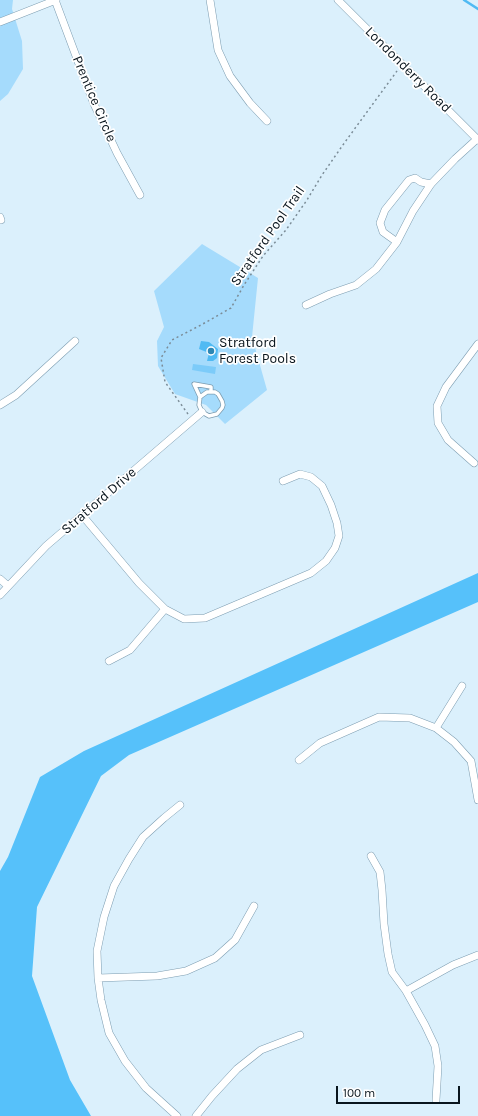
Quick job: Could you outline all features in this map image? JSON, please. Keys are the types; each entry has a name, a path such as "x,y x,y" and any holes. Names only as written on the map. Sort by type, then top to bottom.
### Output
{"street":[{"path":"0,22 55,0"},
{"name":"Prentice Circle","path":"55,0 94,104 117,153 140,195"},
{"path":"210,0 218,50 221,57 230,76 250,103 267,121"},
{"name":"Londonderry Road","path":"338,0 477,140"},
{"path":"306,305 330,294 356,285 376,269 397,242 413,211 431,184 455,159 477,140"},
{"path":"397,242 383,232 380,223 385,210 409,180 415,178 421,182 431,184"},
{"path":"0,405 16,395 75,341"},
{"path":"474,463 448,440 438,423 437,406 446,387 478,344"},
{"name":"Stratford Drive","path":"0,595 46,546 202,412"},
{"path":"82,515 139,583 165,609 184,619 205,618 311,574 326,561 335,548 339,536 337,523 331,505 322,486 311,477 300,474 283,481"},
{"path":"0,579 8,586"},
{"path":"109,661 130,650 165,609"},
{"path":"436,728 462,686"},
{"path":"299,760 320,743 379,717 410,718 436,728 454,742 471,761 478,800"},
{"path":"177,1116 146,1088 125,1060 109,1033 101,1000 98,978 97,951 104,917 114,886 129,859 143,837 180,805"},
{"path":"371,856 380,872 384,924 392,972 406,991 425,1025 434,1046 438,1066 436,1100"},
{"path":"98,978 157,976 186,971 200,965 215,958 235,940 254,906"},
{"path":"406,991 453,965 478,955"},
{"path":"196,1116 237,1069 261,1050 300,1035"}],"lane":[{"path":"200,397 203,394 215,392 221,397 222,408 220,412 213,416 209,416 202,412 199,405 200,397 194,384 211,387 211,392"}],"path":[{"name":"Stratford Pool Trail","path":"192,421 165,382 160,358 172,340 231,308 263,256 290,224 345,142 402,65"}],"shaded area":[{"path":"0,0 13,0 12,9 22,41 23,69 8,94 0,101"},
{"path":"202,244 258,278 252,337 267,390 225,424 206,405 175,394 158,366 157,341 164,327 154,291"},
{"name":"Stratford Forest Pools","path":"201,341 209,342 218,349 217,358 213,361 207,361 209,353 199,349"},
{"path":"478,573 478,602 129,755 101,776 37,907 32,976 70,1080 91,1116 0,1116 0,871 8,857 40,777 84,751"}],"building":[{"path":"193,364 216,367 215,374 192,370"}],"waterway":[{"path":"464,0 478,9"}],"place":[{"name":"Stratford Forest Pools","path":"211,351"}]}
